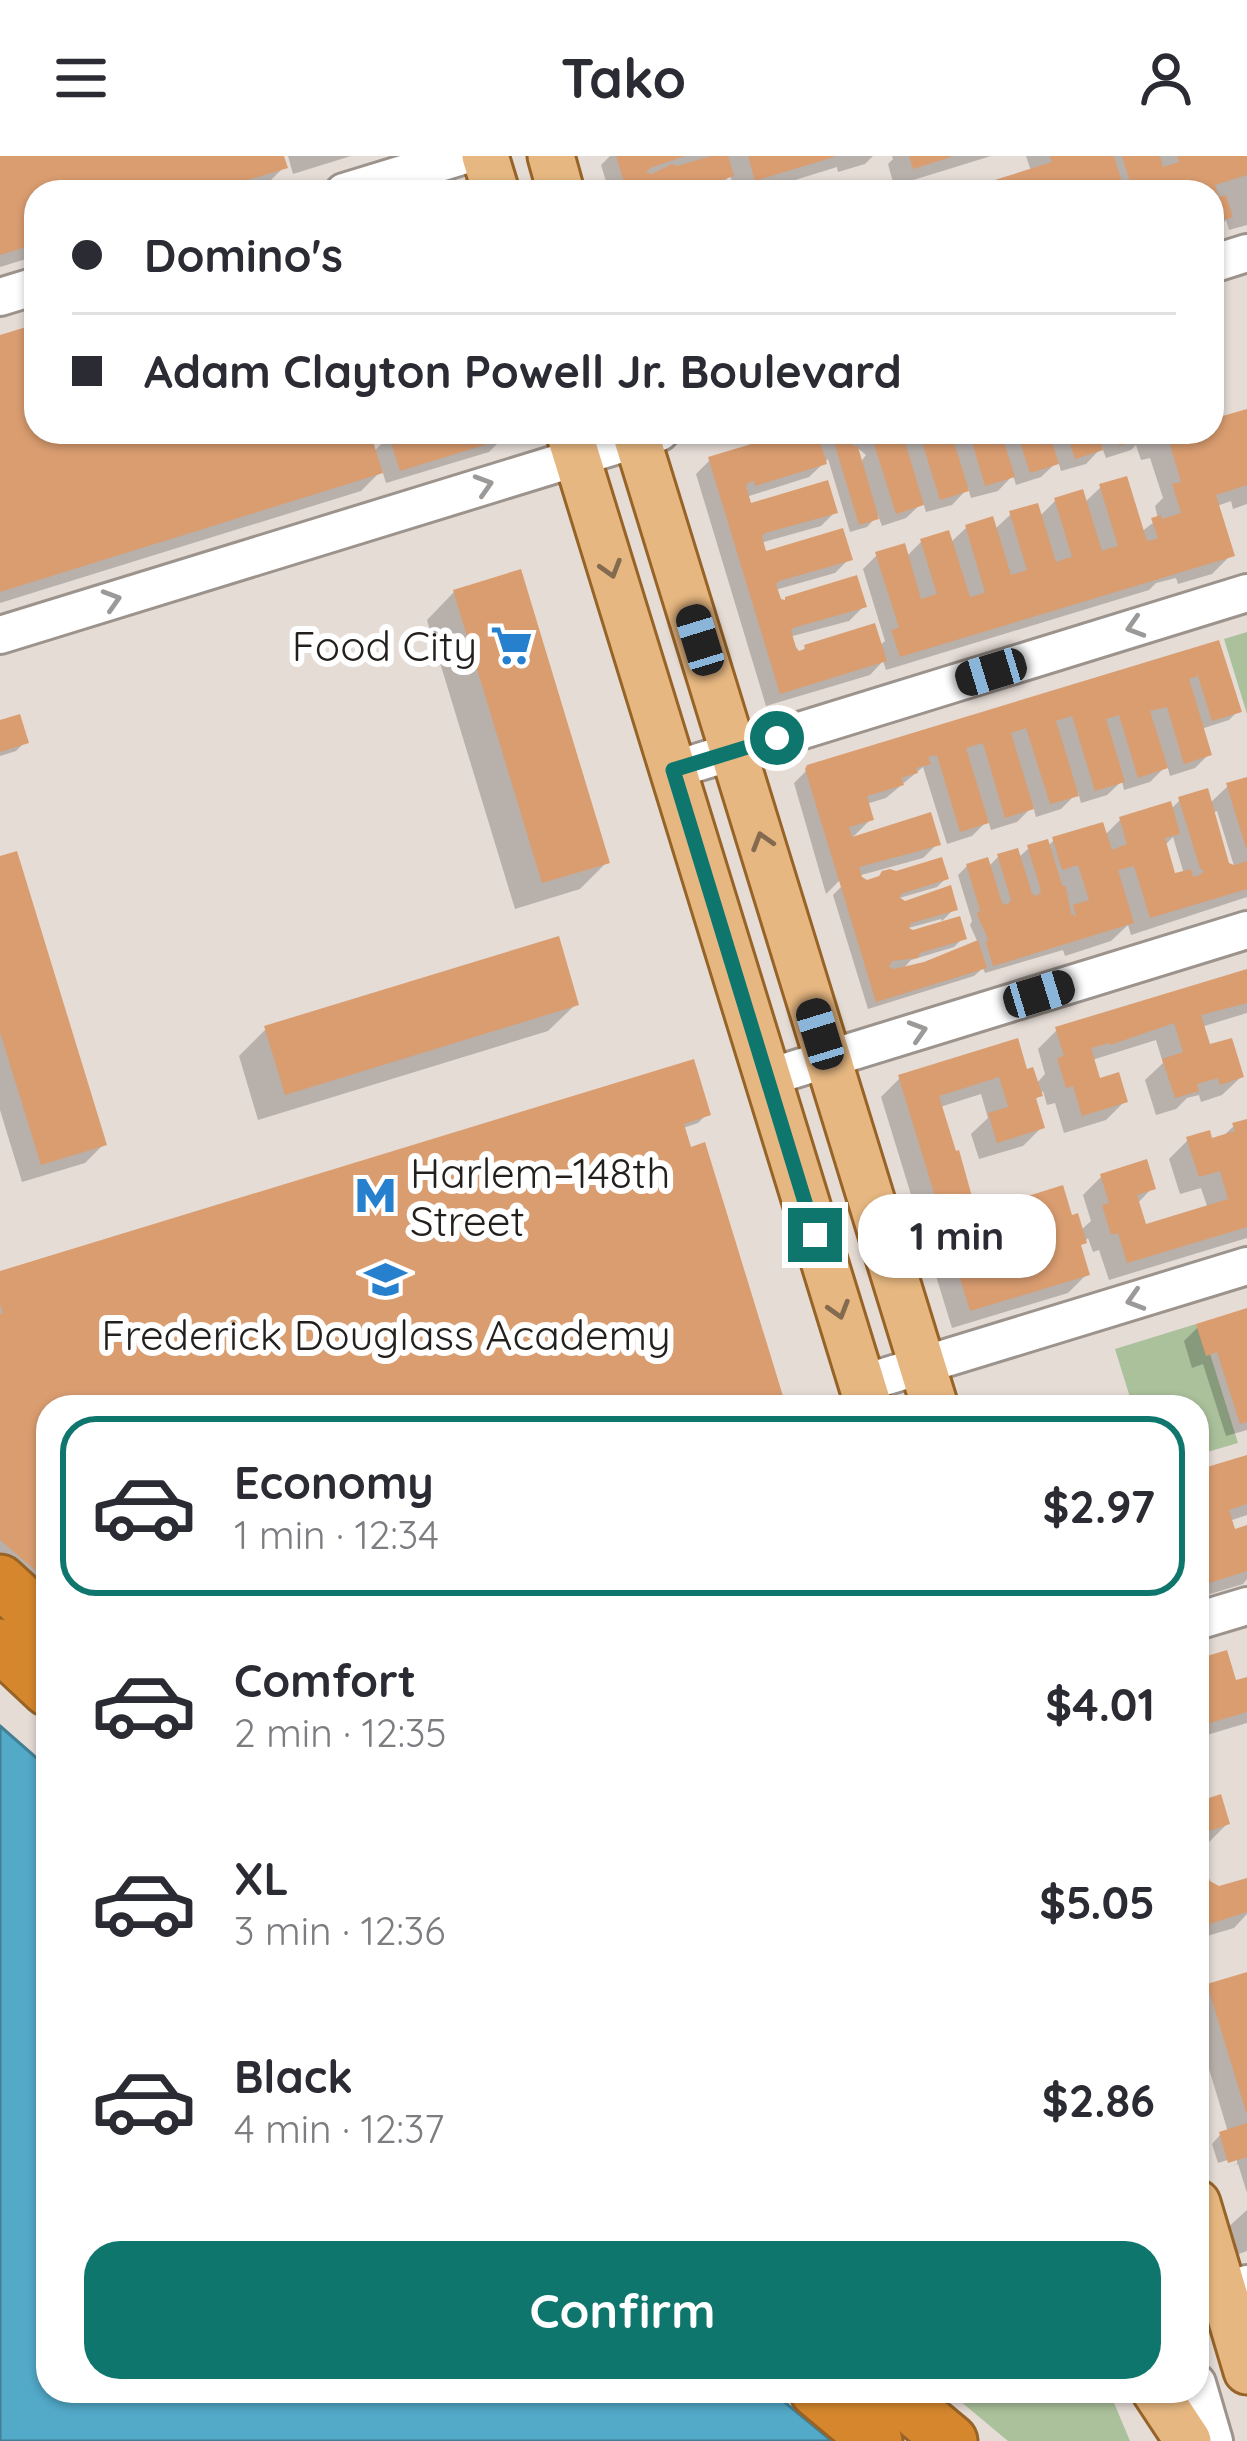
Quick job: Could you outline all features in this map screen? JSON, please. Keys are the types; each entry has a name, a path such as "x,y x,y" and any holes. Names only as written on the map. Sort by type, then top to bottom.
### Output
{"highway":[{"path":"0,1581 36,1614"},
{"path":"0,1645 36,1679"},
{"path":"831,2403 877,2441"},
{"path":"906,2403 952,2441"}],"main road":[{"path":"647,444 734,750 929,1387"},
{"path":"573,445 865,1395"},
{"path":"1209,2255 1247,2372"},
{"path":"1163,2403 1188,2441"}],"street":[{"path":"383,180 462,156"},
{"path":"0,635 573,445"},
{"path":"673,770 1247,593"},
{"path":"766,1078 1247,930"},
{"path":"872,1395 929,1387 1247,1266"},
{"path":"1209,1617 1247,1606"},
{"path":"1203,2403 1214,2441"}],"green space":[{"path":"1247,632 1247,714 1224,639"},
{"path":"1196,1324 1238,1443 1209,1451 1209,1395 1129,1395 1115,1349"},
{"path":"962,2403 1114,2403 1130,2441 1008,2441"}],"water":[{"path":"0,1726 36,1758 36,2403 786,2403 832,2441 0,2441"}],"building":[{"path":"0,156 284,156 288,168 248,180 24,180 24,248 0,255"},
{"path":"616,156 685,156 646,172 652,174 672,164 728,156 734,176 722,180 623,180"},
{"path":"748,156 834,156 758,180"},
{"path":"909,156 950,156 951,157 913,169"},
{"path":"1050,156 1114,156 1121,180 994,180 1052,162"},
{"path":"1122,156 1160,156 1163,167 1179,162 1177,156 1247,156 1247,175 1224,182 1129,180"},
{"path":"1226,195 1233,217 1224,220 1224,196"},
{"path":"24,328 24,444 374,444 383,473 0,592 0,335"},
{"path":"1247,409 1247,485 1216,495 1235,556 900,657 891,630 899,628 875,552 905,543 921,599 937,594 920,539 949,530 970,597 978,595 985,592 965,525 993,516 1011,575 1027,570 1009,511 1038,503 1056,562 1072,557 1054,498 1083,489 1102,551 1118,546 1099,484 1127,476 1147,541 1156,539 1151,518 1181,513 1172,484 1181,482 1170,444 1224,444 1224,416"},
{"path":"391,444 488,444 400,471"},
{"path":"752,444 821,444 827,464 755,486 754,481 748,483 751,503 828,480 838,513 765,533 766,551 843,528 853,560 776,584 785,600 857,575 867,607 793,628 796,647 799,651 804,645 875,623 887,661 780,694 708,457"},
{"path":"835,444 858,447 879,519 859,525"},
{"path":"874,444 906,444 924,505 896,514"},
{"path":"923,444 955,444 969,491 940,500"},
{"path":"973,444 1005,444 1015,477 985,486"},
{"path":"1021,444 1053,444 1059,464 1030,473"},
{"path":"1070,444 1101,444 1103,450 1075,459"},
{"path":"521,569 610,863 542,883 453,590"},
{"path":"1219,640 1242,712 1212,721 1198,676 1189,679 1212,755 1184,764 1167,707 1150,711 1168,768 1138,778 1119,715 1106,719 1125,782 1095,791 1072,716 1056,721 1079,796 1050,804 1026,728 1011,733 1034,809 1005,818 983,743 966,748 989,823 960,832 937,755 928,757 931,764 916,768 918,773 901,778 904,785 867,796 874,820 849,827 852,837 931,812 941,845 859,867 862,877 867,880 882,871 942,857 949,879 899,897 905,901 951,885 958,910 911,923 909,928 960,916 967,939 920,953 918,958 892,961 889,967 924,962 978,940 987,968 876,1002 807,765"},
{"path":"20,714 29,743 0,752 0,720"},
{"path":"1247,777 1247,847 1246,848 1226,783"},
{"path":"1208,788 1229,863 1247,861 1247,889 1150,918 1134,866 1118,870 1134,923 993,966 966,864 988,857 1002,903 1008,905 1011,900 997,854 1018,848 1032,894 1037,896 1041,891 1027,845 1048,839 1071,914 1076,916 1073,905 1089,900 1078,865 1062,870 1052,837 1103,822 1112,850 1127,844 1119,817 1171,801 1180,834 1165,838 1175,873 1191,869 1193,877 1200,875 1204,871 1178,797"},
{"path":"17,851 107,1145 41,1165 0,1032 0,856"},
{"path":"559,936 579,1005 285,1095 264,1026"},
{"path":"1247,969 1247,1003 1201,1015 1210,1044 1232,1038 1244,1077 1220,1085 1218,1078 1197,1084 1199,1091 1175,1098 1162,1059 1183,1052 1174,1023 1091,1048 1100,1078 1119,1072 1128,1102 1082,1116 1073,1086 1066,1088 1057,1058 1064,1056 1055,1027"},
{"path":"1018,1038 1027,1069 1033,1067 1043,1096 1036,1098 1045,1128 997,1143 988,1113 1008,1107 999,1077 939,1096 993,1272 1053,1253 1044,1224 1024,1230 1015,1200 1063,1185 1087,1243 1081,1245 1090,1275 970,1311 898,1075"},
{"path":"694,1059 711,1115 684,1124 691,1147 705,1142 783,1395 36,1395 36,1571 0,1540 0,1271"},
{"path":"1247,1119 1247,1227 1127,1263 1118,1233 1111,1235 1102,1205 1109,1203 1100,1174 1147,1159 1156,1189 1137,1195 1146,1224 1228,1199 1220,1171 1199,1177 1186,1137 1210,1130 1212,1138 1235,1131 1232,1123"},
{"path":"1247,1308 1247,1422 1240,1424 1217,1352 1206,1356 1196,1324"},
{"path":"1247,1455 1247,1504 1229,1510 1235,1529 1247,1525 1247,1571 1209,1583 1209,1466"},
{"path":"1227,1650 1236,1680 1247,1677 1247,1712 1209,1723 1209,1655"},
{"path":"1221,1794 1230,1824 1209,1831 1209,1798"},
{"path":"1209,1878 1219,1886 1247,1878 1247,1912 1209,1924"},
{"path":"1247,1972 1247,2112 1209,1991 1209,1983"},
{"path":"1247,2123 1247,2157 1228,2163 1219,2132"}],"place":[{"name":"Food City","path":"511,645"},
{"name":"Harlem–148th Street","path":"376,1196"},
{"name":"Frederick Douglass Academy","path":"386,1280"}],"route":[{"path":"777,738 673,770 815,1235"}]}
